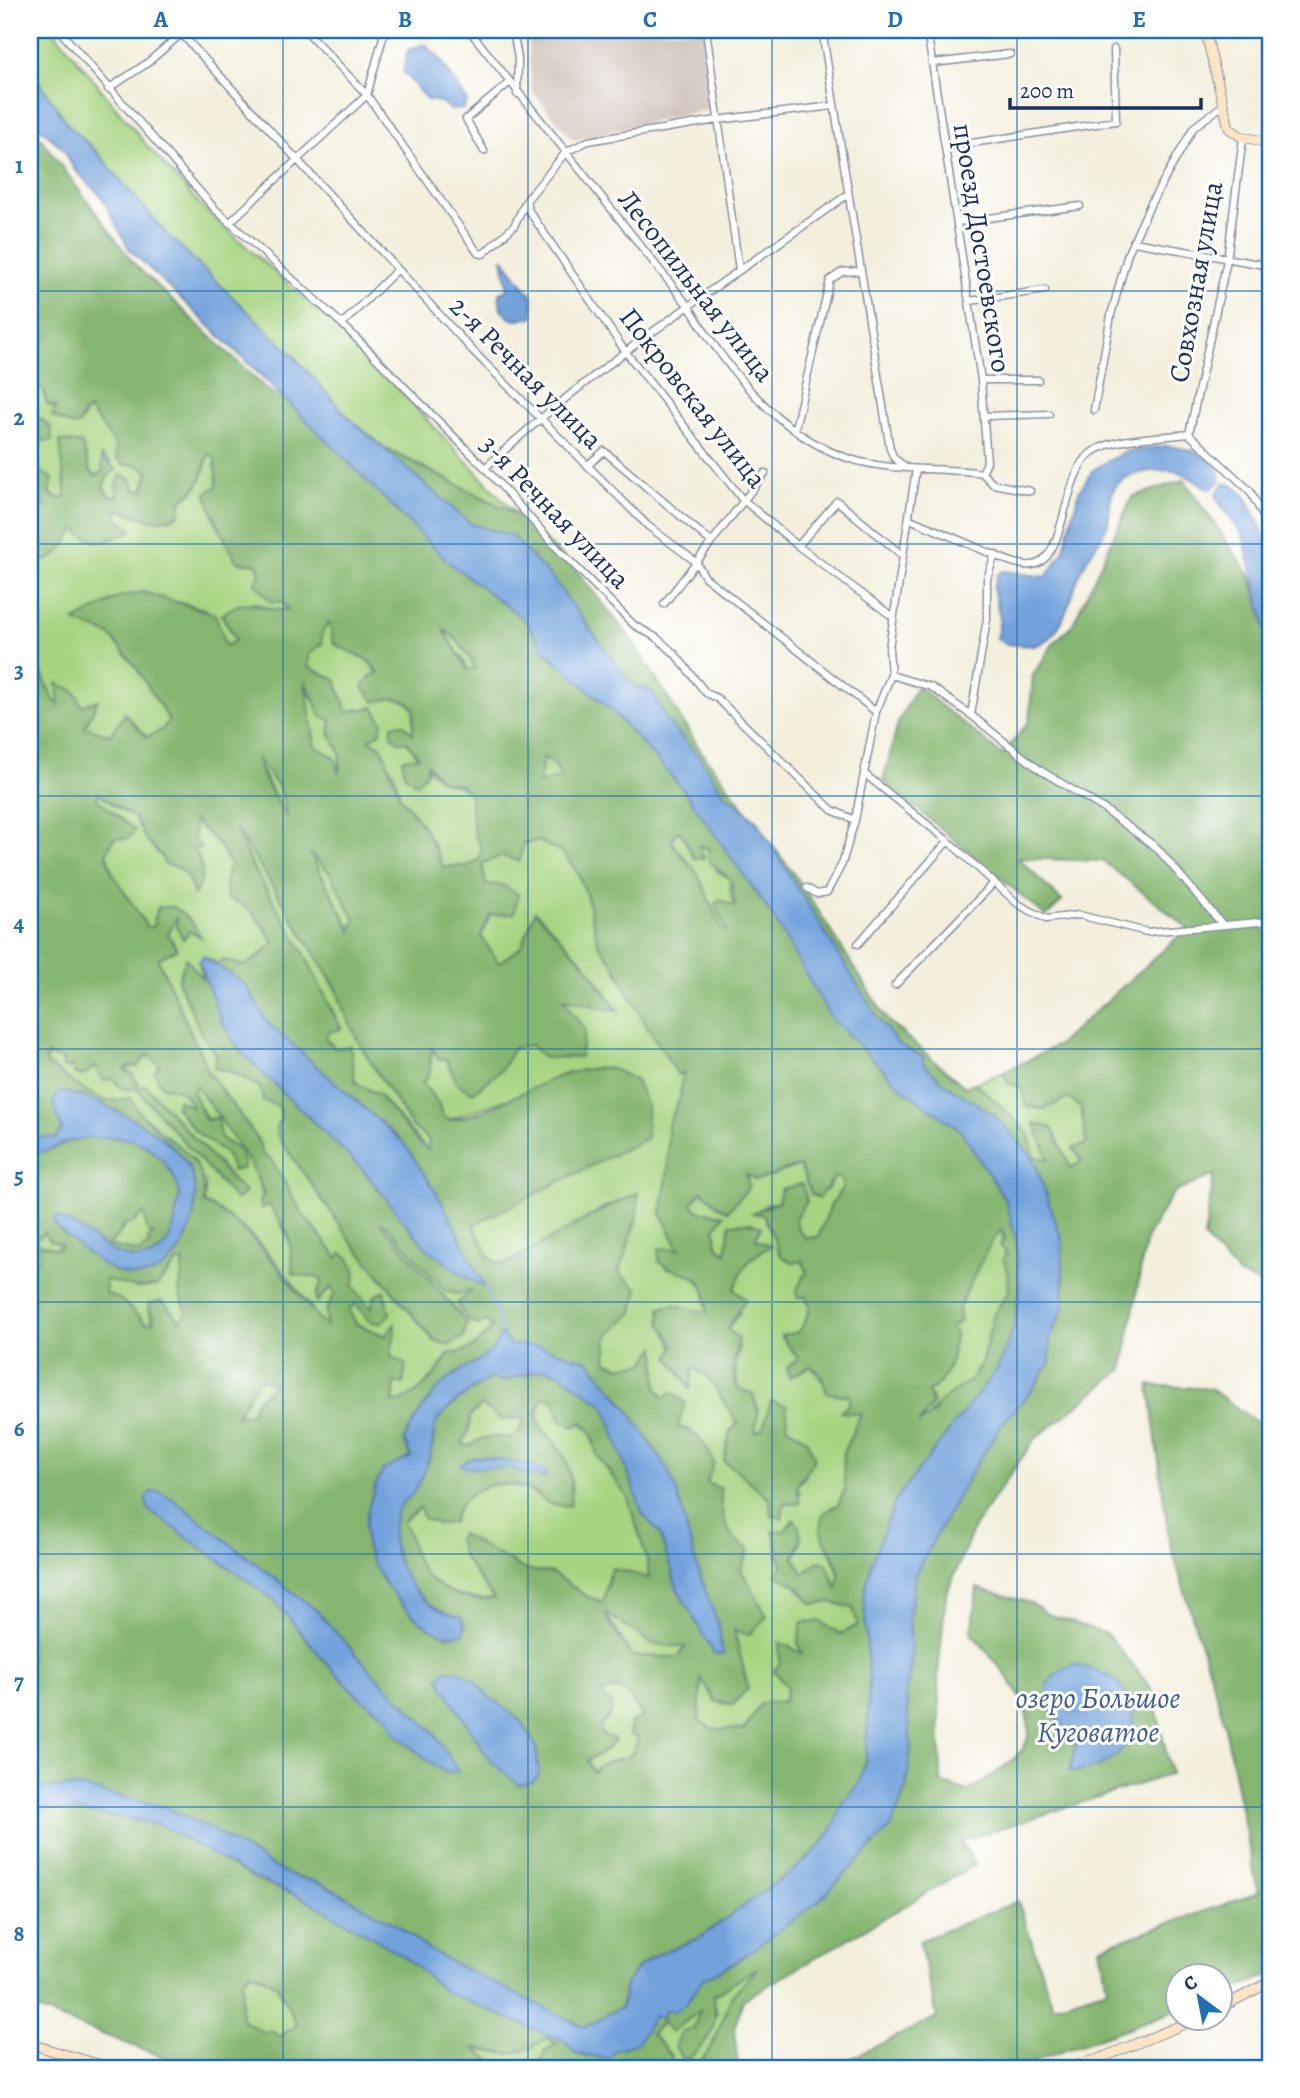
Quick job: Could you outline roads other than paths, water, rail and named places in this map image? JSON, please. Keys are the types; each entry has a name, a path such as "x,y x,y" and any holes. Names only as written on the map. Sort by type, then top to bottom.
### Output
{"street":[{"name":"3-я Речная улица","path":"59,30 108,89 229,223 342,324 485,468 558,549 634,625 657,638 675,654 706,693 717,698 832,810 856,820"},
{"path":"305,30 367,95 478,253 482,254 514,226 526,201 566,152 588,141 717,120 833,106"},
{"path":"375,30 381,38"},
{"path":"229,223 299,161 367,95 385,30"},
{"name":"Лесопильная улица","path":"469,30 517,94 690,307 712,344 757,401 823,447 850,458 916,469 949,468 982,473 993,484 1030,491"},
{"path":"513,30 518,67 517,94"},
{"path":"706,30 739,271"},
{"path":"822,30 846,195 890,449 894,458 905,466"},
{"name":"проезд Достоевского","path":"927,30 981,380 987,462 982,473"},
{"path":"1205,30 1227,122 1233,132 1243,138 1270,143"},
{"path":"108,89 146,64 180,32"},
{"name":"2-я Речная улица","path":"180,32 397,270 648,526 695,562 705,578 876,712"},
{"path":"946,147 1115,121 1114,48"},
{"path":"933,63 1010,54"},
{"path":"484,151 466,119 508,82 518,67"},
{"path":"1094,410 1111,315 1128,253 1151,203 1194,127 1222,106"},
{"name":"Совхозная улица","path":"1189,434 1227,260 1243,138"},
{"path":"485,468 540,417 625,351 846,195"},
{"name":"Покровская улица","path":"526,201 529,211 625,351 742,499 798,546 894,617"},
{"path":"958,222 1080,206"},
{"path":"1135,242 1270,267"},
{"path":"342,324 397,270"},
{"path":"795,428 830,280 842,272 859,271"},
{"path":"970,301 1045,290"},
{"path":"981,380 1038,380"},
{"path":"985,416 1049,414"},
{"path":"909,519 1020,565 1043,560 1056,535 1076,474 1090,454 1115,443 1189,434 1250,491 1270,529"},
{"path":"588,466 604,451 710,541"},
{"path":"807,888 817,894 827,892 842,864 856,820 876,712 891,675 889,648 916,469"},
{"path":"664,604 742,499 765,473"},
{"path":"798,546 837,501 902,555"},
{"path":"971,715 987,620 987,579 995,554"},
{"path":"891,675 931,687 1040,770 1101,807 1157,848 1222,924"},
{"path":"866,775 948,841 993,884 1018,904 1046,919 1079,915 1147,932 1270,921"},
{"path":"858,944 948,841"},
{"path":"895,985 993,884"},
{"path":"1234,2001 1270,1982"},
{"path":"1060,2068 1096,2060 1165,2032"},
{"path":"30,2044 111,2068"}],"water":[{"path":"425,44 440,59 467,101 463,109 450,110 441,102 427,100 403,71 408,50"},
{"path":"30,68 70,127 95,150 164,231 290,352 348,417 471,524 512,536 552,578 632,685 653,692 667,721 700,758 724,794 756,820 878,1018 898,1044 923,1057 924,1064 944,1083 994,1115 1033,1157 1062,1239 1064,1308 1050,1338 1050,1363 1032,1390 1003,1423 971,1473 916,1572 909,1618 912,1657 906,1693 911,1747 906,1788 891,1827 819,1901 734,1963 703,1979 685,2005 673,2013 669,2010 663,2013 662,2019 654,2016 638,2043 615,2050 610,2058 576,2054 565,2042 445,1992 405,1957 372,1937 305,1899 250,1876 160,1825 99,1814 30,1807 30,1788 80,1787 165,1807 207,1827 285,1873 323,1884 399,1926 426,1948 584,2027 621,2008 626,1985 637,1968 658,1954 699,1938 796,1868 822,1844 835,1824 841,1805 859,1783 866,1759 869,1688 864,1596 871,1564 896,1499 998,1368 1014,1326 1020,1291 1016,1241 1006,1201 961,1131 903,1089 830,1017 774,918 682,788 614,713 544,650 525,620 448,562 271,385 129,249 102,197 74,169 64,149 39,127 35,108 30,103"},
{"path":"503,258 532,297 533,318 511,319 501,309 499,293 508,290"},
{"path":"1167,446 1184,448 1207,458 1218,471 1221,480 1211,489 1173,471 1149,471 1132,475 1118,483 1112,493 1107,526 1078,577 1061,623 1046,640 1035,646 1006,644 997,639 1000,618 993,588 998,574 1003,571 1046,577 1063,552 1079,492 1093,470 1124,452"},
{"path":"1224,483 1234,486 1250,504 1265,543 1272,586 1270,648 1243,535 1217,499 1216,494"},
{"path":"203,956 245,984 268,1023 403,1142 440,1198 485,1287 459,1273 425,1247 363,1170 240,1051 221,1020 199,962"},
{"path":"60,1091 92,1100 130,1117 164,1140 187,1164 194,1180 193,1219 176,1255 163,1268 146,1275 118,1272 108,1268 57,1228 53,1221 56,1217 77,1227 114,1252 145,1258 160,1250 170,1237 180,1196 167,1166 145,1146 129,1139 80,1139 44,1152 30,1153 30,1137 56,1138 62,1129 53,1103"},
{"path":"501,1333 510,1345 540,1346 589,1361 626,1406 668,1470 676,1489 697,1567 719,1627 723,1655 714,1654 677,1588 659,1532 643,1515 604,1405 558,1373 544,1369 504,1381 491,1378 450,1407 437,1420 431,1453 423,1475 411,1496 397,1511 393,1528 394,1545 406,1578 430,1604 461,1617 465,1626 463,1634 447,1635 422,1623 386,1584 370,1556 365,1535 369,1506 379,1478 383,1470 411,1457 404,1440 433,1395 452,1376 492,1350"},
{"path":"482,1457 535,1466 547,1474 542,1478 508,1468 467,1468 461,1465 471,1458"},
{"path":"151,1492 160,1492 174,1500 316,1610 375,1675 435,1734 458,1772 448,1773 436,1767 394,1733 388,1718 359,1697 328,1665 274,1600 149,1510 145,1500"},
{"name":"озеро Большое Куговатое","path":"1075,1664 1115,1681 1129,1700 1133,1715 1132,1730 1126,1744 1115,1755 1087,1770 1070,1771 1076,1743 1052,1710 1047,1699 1047,1689 1060,1671"},
{"path":"446,1670 458,1671 474,1680 486,1694 521,1721 536,1746 539,1774 533,1782 519,1785 489,1759 443,1686 440,1677"}],"waterway":[{"path":"485,1287 497,1313 501,1333"}]}
